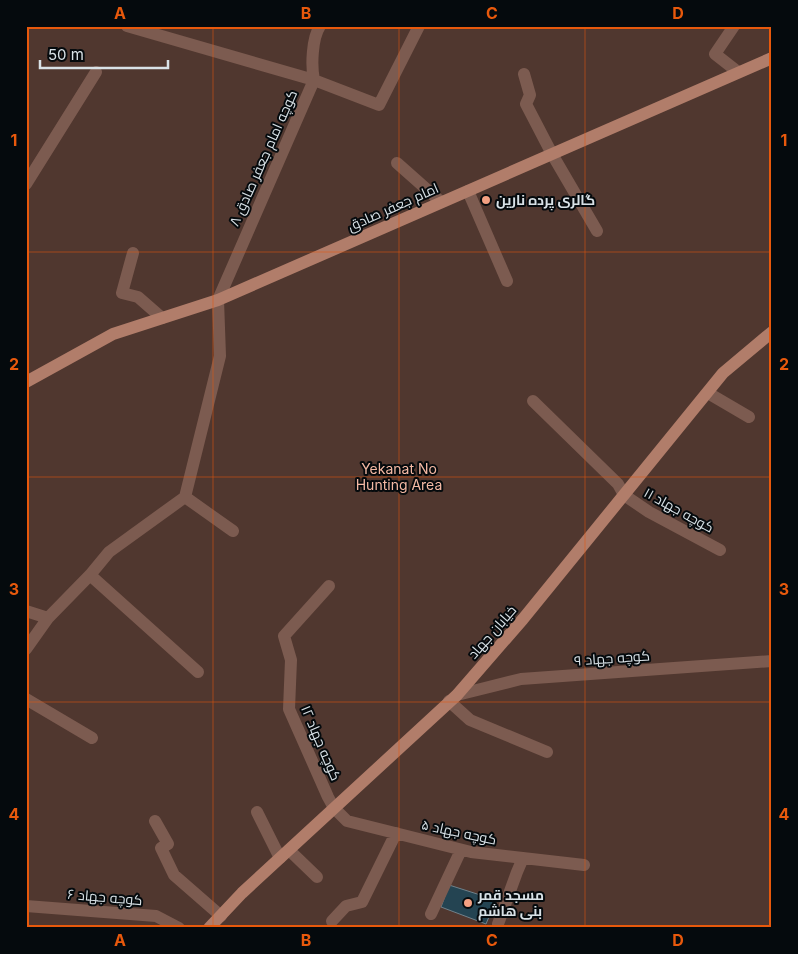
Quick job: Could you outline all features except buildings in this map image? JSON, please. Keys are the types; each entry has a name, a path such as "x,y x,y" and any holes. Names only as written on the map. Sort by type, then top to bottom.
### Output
{"main road":[{"name":"امام جعفر صادق","path":"26,382 113,334 218,300 772,58"},
{"name":"خیابان جهاد","path":"210,928 242,893 453,698 523,619 723,373 772,332"}],"street":[{"path":"127,26 314,80 379,105 419,26"},
{"name":"کوچه امام جعفر صادق ۸","path":"218,300 314,80 312,70 316,32 320,26"},
{"path":"734,26 715,54 738,72"},
{"path":"26,184 96,72"},
{"path":"524,74 530,95 526,104 552,154 597,231"},
{"path":"397,163 441,202"},
{"path":"468,191 507,281"},
{"path":"133,253 122,293 138,297 162,318"},
{"path":"26,649 48,618 90,575 109,552 185,497 220,356 218,300"},
{"path":"708,393 749,417"},
{"name":"کوچه جهاد ۱۱","path":"533,401 618,484 624,495 649,512 720,550"},
{"path":"185,497 233,531"},
{"path":"90,575 198,672"},
{"name":"کوچه جهاد ۱۲","path":"329,586 284,636 291,660 289,709 334,808"},
{"path":"26,611 48,618"},
{"name":"کوچه جهاد ۹","path":"453,698 521,680 772,661"},
{"path":"453,698 470,720 547,752"},
{"path":"26,699 92,738"},
{"name":"کوچه جهاد ۵","path":"334,808 347,821 461,850 584,865"},
{"path":"257,812 284,854 317,877"},
{"path":"155,821 168,844 161,848 174,875 221,916"},
{"path":"332,921 346,906 362,902 396,833"},
{"path":"431,914 461,850"},
{"path":"498,924 523,858"},
{"name":"کوچه جهاد ۶","path":"26,906 156,916 180,928"}],"green space":[{"name":"Yekanat No Hunting Area","path":"26,26 772,26 772,928 26,928"}],"place":[{"name":"گالری پرده نارین","path":"486,200"},
{"name":"مسجد قمر بنی هاشم","path":"468,903"}]}
